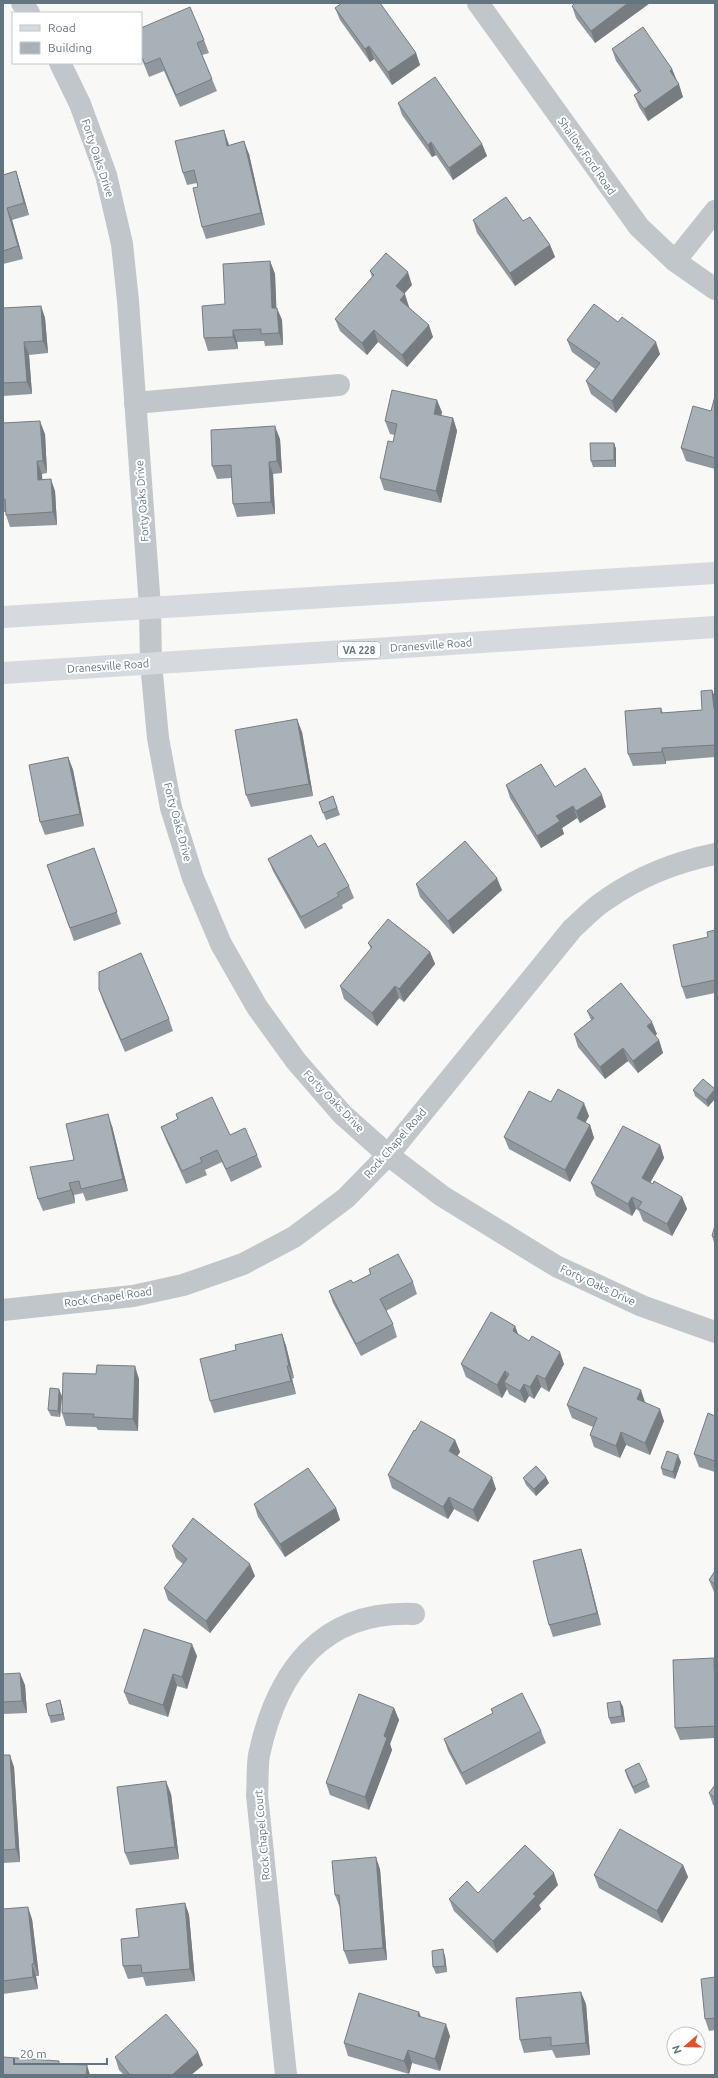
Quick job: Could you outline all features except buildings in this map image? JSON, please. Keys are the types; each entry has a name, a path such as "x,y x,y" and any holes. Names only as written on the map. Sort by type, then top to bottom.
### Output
{"main road":[{"path":"3,617 715,573"},
{"name":"Dranesville Road","path":"3,673 715,627"}],"street":[{"path":"22,3 28,12"},
{"name":"Shallow Ford Road","path":"478,3 625,210 639,227 675,261 715,289"},
{"name":"Forty Oaks Drive","path":"60,64 80,104 106,175 120,236 128,301 150,607 151,663 158,738 171,808 192,878 221,944 257,1007 296,1061 342,1114 388,1155 442,1196 556,1266 642,1306 715,1332"},
{"path":"675,261 715,211"},
{"path":"135,403 339,385"},
{"name":"Rock Chapel Road","path":"3,1310 133,1296 184,1286 242,1264 294,1237 346,1198 388,1155 572,929 606,900 646,876 687,860 715,854"},
{"name":"Rock Chapel Court","path":"286,2075 257,1795 259,1756 270,1715 288,1677 306,1653 332,1632 362,1618 394,1613 414,1614"}]}
